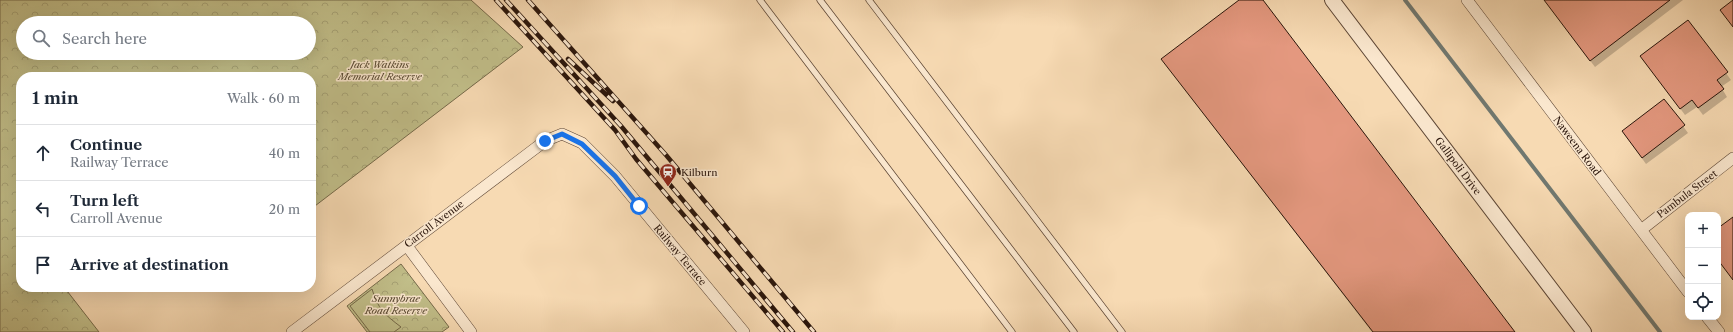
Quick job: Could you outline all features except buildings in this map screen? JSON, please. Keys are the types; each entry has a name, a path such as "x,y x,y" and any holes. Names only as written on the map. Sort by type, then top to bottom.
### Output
{"street":[{"name":"Gallipoli Drive","path":"1332,0 1584,332"},
{"name":"Naweena Road","path":"1467,0 1685,288"},
{"name":"Carroll Avenue","path":"292,332 545,141 562,134 582,144"},
{"name":"Railway Terrace","path":"582,144 615,176 744,332"},
{"name":"Pambula Street","path":"1641,230 1733,158"},
{"path":"407,246 471,332"},
{"path":"1709,320 1719,332"}],"lane":[{"path":"760,0 1012,332"},
{"path":"820,0 1074,332"},
{"path":"869,0 1122,332"}],"green space":[{"name":"Jack Watkins Memorial Reserve","path":"0,0 471,0 523,47 316,205 316,72 16,72 16,292 68,292 99,332 0,332"},
{"name":"Sunnybrae Road Reserve","path":"401,264 449,327 442,332 367,332 347,306"},
{"path":"372,289 382,311 401,327 394,332 370,332 350,306"}],"waterway":[{"path":"1405,0 1660,332"}],"railway":[{"path":"496,0 615,130 636,159 783,332"},
{"path":"506,0 621,126 793,332"},
{"path":"528,0 666,155 814,332"},
{"path":"568,59 613,101"}],"place":[{"name":"Kilburn","path":"668,187"}],"route":[{"path":"545,141 562,134 582,144 615,176 639,206"}]}
